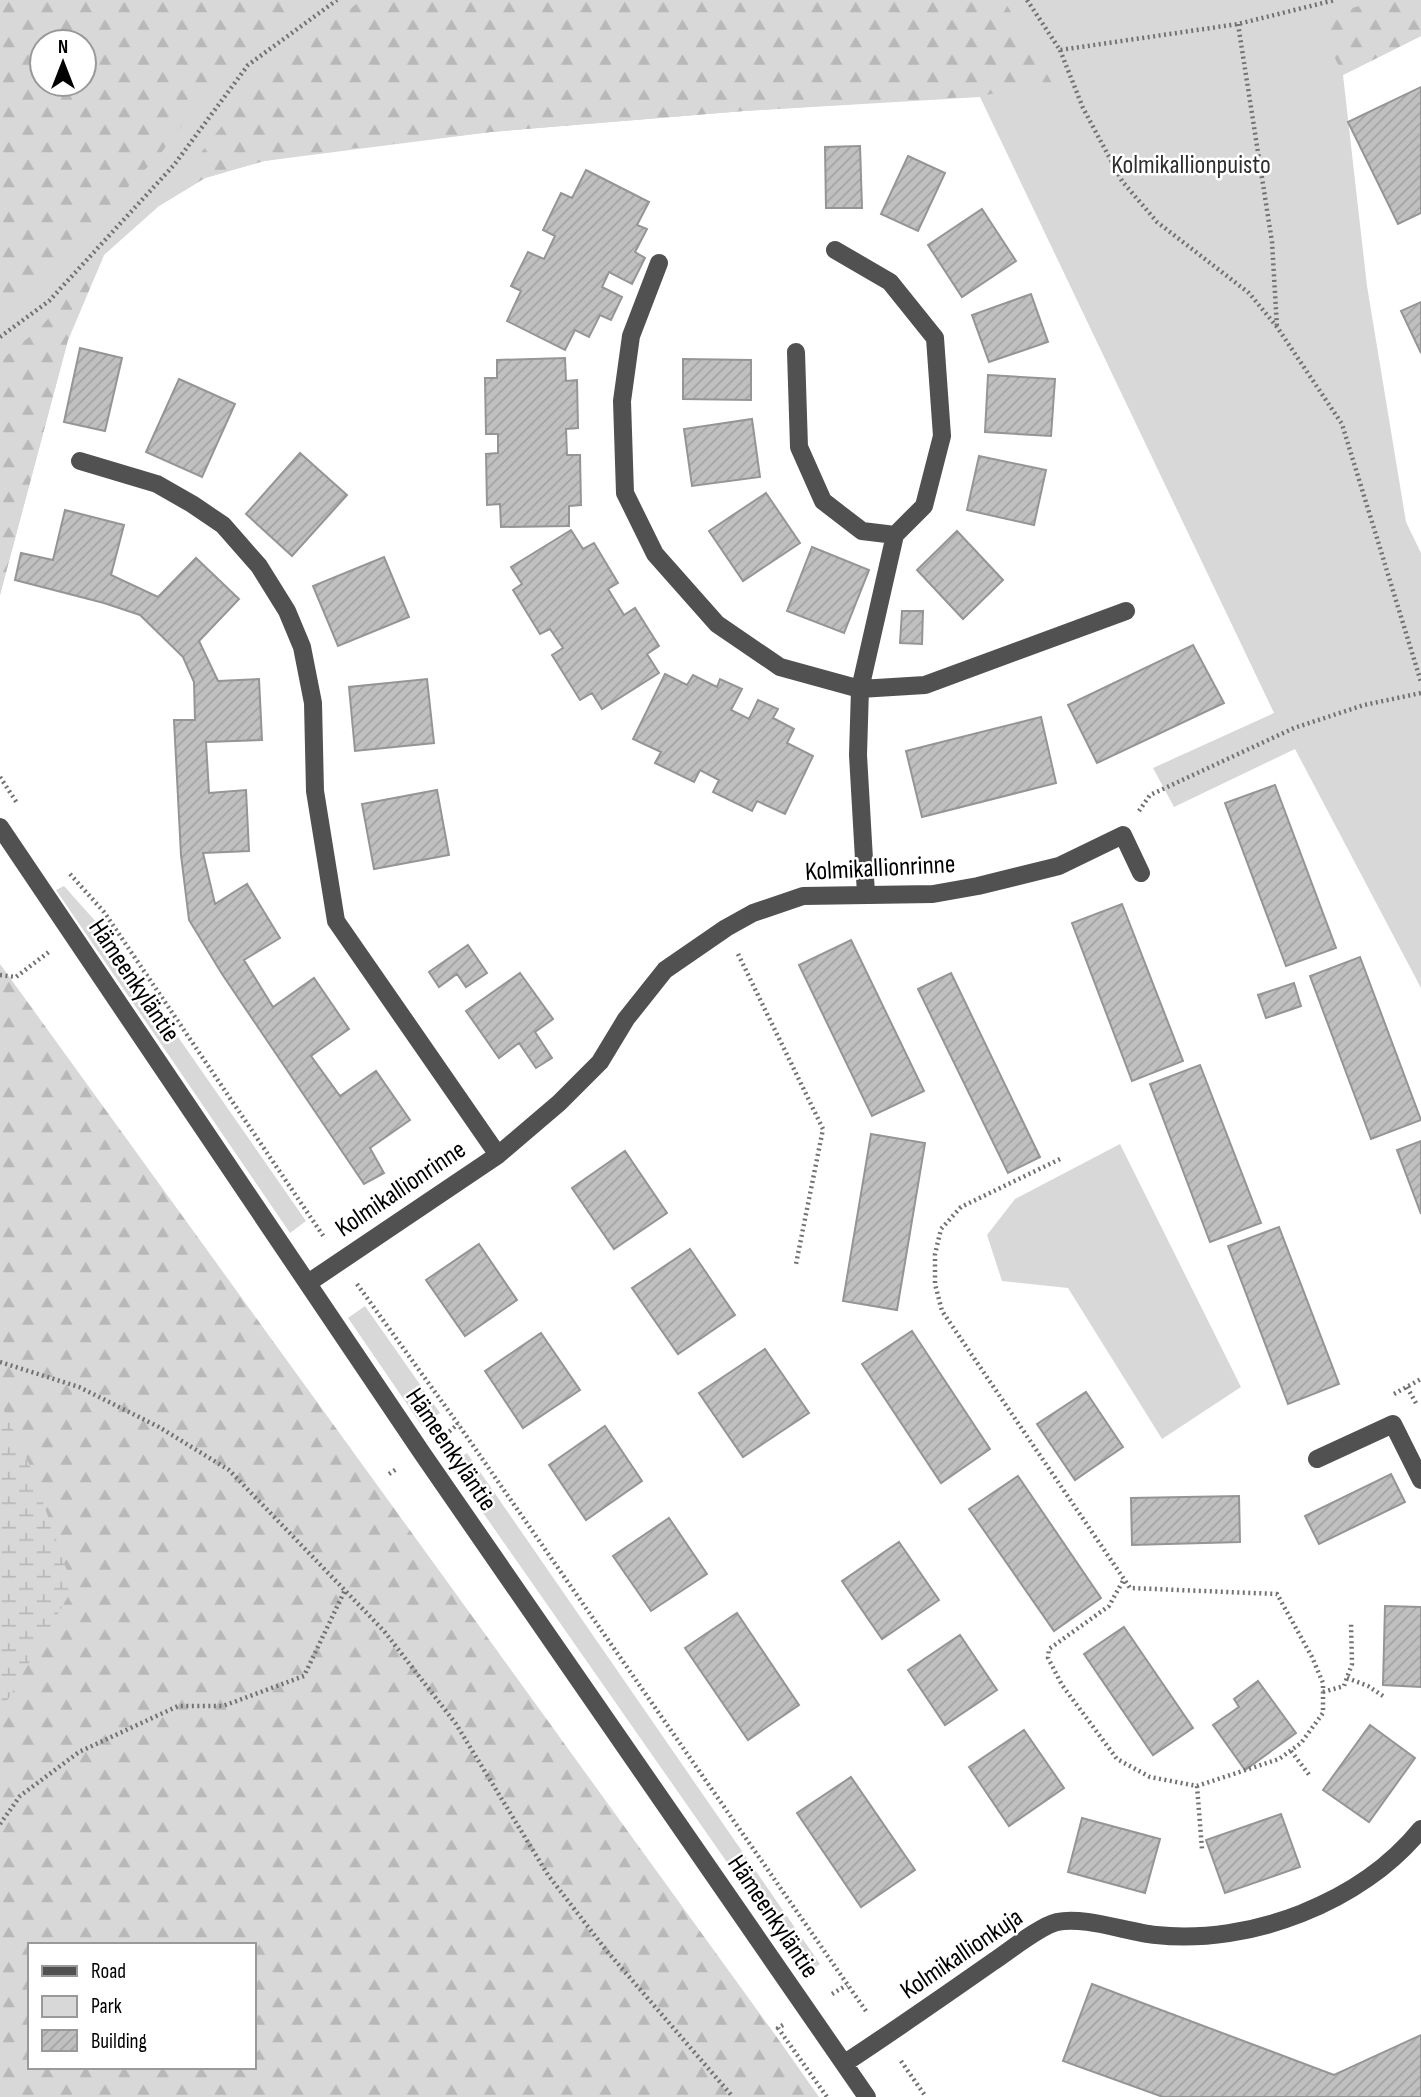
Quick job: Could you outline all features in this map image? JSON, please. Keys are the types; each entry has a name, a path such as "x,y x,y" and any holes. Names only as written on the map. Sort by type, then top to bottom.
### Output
{"street":[{"path":"835,250 890,282 935,338 943,436 924,506 895,535 860,689 858,755 866,894"},
{"path":"659,263 631,336 622,401 625,493 655,554 717,624 780,667 860,689 925,685 1126,611"},
{"path":"796,352 799,447 823,501 862,531 895,535"},
{"path":"80,461 158,484 223,525 259,566 280,600 302,647 313,703 316,791 336,921 498,1155"},
{"name":"Hämeenkyläntie","path":"0,827 430,1464 867,2097"},
{"path":"1124,835 1141,873"},
{"name":"Kolmikallionrinne","path":"308,1283 498,1155 559,1103 600,1062 626,1019 665,970 726,928 753,914 803,896 933,894 978,886 1059,866 1124,835"},
{"path":"1317,1459 1393,1424 1421,1480"},
{"name":"Kolmikallionkuja","path":"845,2063 1017,1945 1056,1922 1088,1922 1136,1933 1174,1937 1214,1936 1267,1924 1316,1908 1367,1880 1405,1848 1421,1829"}],"path":[{"path":"0,337 49,301 174,165 248,65 337,0"},
{"path":"1027,0 1060,50 1083,108 1122,181 1157,222 1249,293 1277,327 1342,424 1421,682"},
{"path":"1060,50 1238,24 1335,0"},
{"path":"1238,24 1272,242 1277,327"},
{"path":"1124,835 1150,795 1294,728 1364,705 1421,693"},
{"path":"0,777 22,812"},
{"path":"62,865 104,912 340,1260 482,1457 926,2097"},
{"path":"726,928 823,1129 796,1264"},
{"path":"0,975 16,977 72,934"},
{"path":"1060,1159 961,1207 941,1229 935,1254 935,1284 942,1311 1125,1579 1130,1588 1277,1594 1312,1657 1323,1683 1323,1713 1301,1743 1279,1759 1197,1786 1150,1777 1116,1759 1062,1685 1048,1658 1049,1649 1109,1606 1125,1579"},
{"path":"0,1362 79,1387 159,1427 229,1470 384,1631 456,1724 548,1875 606,1951 733,2097"},
{"path":"1407,1387 1421,1412"},
{"path":"0,1824 20,1796 79,1752 178,1706 223,1706 304,1675 345,1590"},
{"path":"1323,1692 1344,1686 1352,1664 1351,1623"},
{"path":"1347,1678 1383,1696"},
{"path":"1291,1751 1310,1776"},
{"path":"1197,1786 1202,1849"},
{"path":"778,2028 827,2097"}],"green space":[{"path":"0,0 305,0 229,63 161,153 20,298 0,312"},
{"name":"Kolmikallionpuisto","path":"245,0 1421,0 1421,36 1343,75 1367,286 1406,522 1421,553 1421,988 1295,749 1174,807 1153,768 1274,713 980,97 744,111 491,132 264,161 205,178 159,206 104,255 68,340 0,595 0,187"},
{"path":"362,0 1004,0 1052,83 980,96 744,111 491,132 330,151 264,161 205,178 159,206 266,70"},
{"path":"1381,0 1421,0 1421,36 1343,75 1316,18"},
{"path":"104,255 68,340 0,595 0,361 40,328"},
{"path":"64,886 105,932 306,1221 290,1233 56,890"},
{"path":"0,964 776,2036 819,2097 0,2097"},
{"path":"1120,1144 1241,1387 1162,1439 1068,1288 1002,1281 987,1235 1015,1199"},
{"path":"365,1306 440,1413 422,1426 348,1318"},
{"path":"0,1402 31,1468 73,1588 0,1713"},
{"path":"467,1453 820,1964 805,1974 449,1464"}],"building":[{"path":"1421,87 1421,213 1398,224 1348,122"},
{"path":"860,146 862,208 826,208 825,147"},
{"path":"908,156 945,173 918,231 881,214"},
{"path":"586,170 649,202 637,225 647,229 635,252 645,258 632,284 609,272 602,287 622,297 611,320 600,315 589,337 575,330 565,350 507,321 521,291 511,286 528,252 544,259 555,236 543,230 561,193 572,198"},
{"path":"982,209 1016,261 962,297 928,245"},
{"path":"1031,294 1048,342 989,362 972,315"},
{"path":"1421,302 1421,353 1401,311"},
{"path":"80,348 122,358 105,431 64,422"},
{"path":"565,358 566,381 577,380 578,428 566,429 567,455 580,455 581,505 569,506 569,526 501,527 500,504 487,505 486,454 498,453 498,434 486,434 485,378 497,378 497,360"},
{"path":"683,359 751,360 751,400 683,399"},
{"path":"988,375 1055,379 1051,436 985,432"},
{"path":"179,379 235,404 202,477 146,452"},
{"path":"752,419 760,477 692,486 684,429"},
{"path":"300,453 347,495 292,556 246,514"},
{"path":"979,456 1046,470 1034,525 967,510"},
{"path":"766,493 800,543 743,581 709,531"},
{"path":"65,510 124,525 111,575 158,597 196,558 239,599 199,641 218,681 259,679 262,740 206,742 209,793 246,790 249,851 203,853 215,904 247,884 280,938 244,960 273,1007 314,978 349,1029 311,1056 340,1096 376,1071 410,1120 370,1148 384,1173 364,1184 222,974 189,920 181,855 174,720 195,720 194,682 183,657 140,615 15,580 21,553 53,560"},
{"path":"571,530 583,549 594,543 618,583 608,589 624,615 635,608 659,646 647,654 659,673 602,709 592,693 580,700 552,655 563,648 550,629 540,634 513,590 522,584 511,567"},
{"path":"957,531 1003,580 963,619 917,570"},
{"path":"812,547 869,570 844,633 787,611"},
{"path":"384,557 409,617 338,646 313,586"},
{"path":"902,611 923,611 922,644 900,643"},
{"path":"1193,645 1224,703 1097,763 1068,705"},
{"path":"665,674 687,685 693,675 717,687 720,679 742,689 731,710 749,719 758,700 778,709 773,718 794,729 787,743 813,756 785,814 757,801 752,811 713,792 719,780 700,770 694,782 655,763 661,752 633,739"},
{"path":"427,679 434,743 355,751 349,687"},
{"path":"1041,717 1056,783 922,817 906,751"},
{"path":"1275,785 1336,948 1286,966 1225,803"},
{"path":"437,790 449,855 374,869 362,804"},
{"path":"1122,904 1183,1061 1132,1081 1072,923"},
{"path":"851,940 924,1091 872,1116 799,965"},
{"path":"468,945 487,973 466,987 457,974 439,987 429,972"},
{"path":"1360,957 1421,1120 1371,1139 1310,976"},
{"path":"520,973 553,1019 535,1032 552,1058 536,1068 519,1043 499,1058 466,1011"},
{"path":"951,973 1040,1157 1008,1173 918,989"},
{"path":"1294,983 1301,1006 1266,1018 1258,995"},
{"path":"1200,1065 1261,1223 1210,1242 1150,1084"},
{"path":"871,1134 925,1143 897,1310 843,1301"},
{"path":"1421,1141 1421,1214 1397,1150"},
{"path":"625,1151 667,1213 614,1249 572,1188"},
{"path":"1279,1227 1339,1384 1288,1404 1228,1246"},
{"path":"479,1244 517,1300 465,1336 426,1280"},
{"path":"690,1249 735,1315 678,1354 632,1288"},
{"path":"912,1331 990,1449 941,1483 862,1364"},
{"path":"541,1333 580,1390 523,1428 485,1371"},
{"path":"765,1349 809,1413 743,1457 699,1393"},
{"path":"1086,1392 1123,1447 1075,1480 1037,1424"},
{"path":"605,1426 642,1481 586,1520 549,1465"},
{"path":"1391,1474 1405,1502 1319,1544 1305,1516"},
{"path":"1018,1476 1101,1598 1054,1631 969,1509"},
{"path":"1239,1496 1240,1542 1132,1545 1131,1498"},
{"path":"669,1518 707,1574 651,1611 613,1556"},
{"path":"899,1542 939,1600 882,1639 842,1581"},
{"path":"1385,1606 1421,1607 1421,1687 1383,1685"},
{"path":"737,1613 799,1705 748,1740 685,1648"},
{"path":"1124,1627 1193,1728 1153,1755 1084,1654"},
{"path":"960,1635 997,1690 945,1725 908,1670"},
{"path":"1258,1681 1296,1733 1245,1770 1213,1725 1239,1707 1234,1699"},
{"path":"1370,1725 1415,1758 1369,1822 1323,1790"},
{"path":"1024,1730 1064,1788 1009,1826 969,1767"},
{"path":"851,1777 915,1870 861,1907 797,1813"},
{"path":"1281,1814 1300,1867 1225,1893 1206,1840"},
{"path":"1082,1818 1160,1839 1145,1893 1068,1872"},
{"path":"1092,1984 1334,2075 1421,2035 1421,2097 1163,2097 1063,2061"}]}
